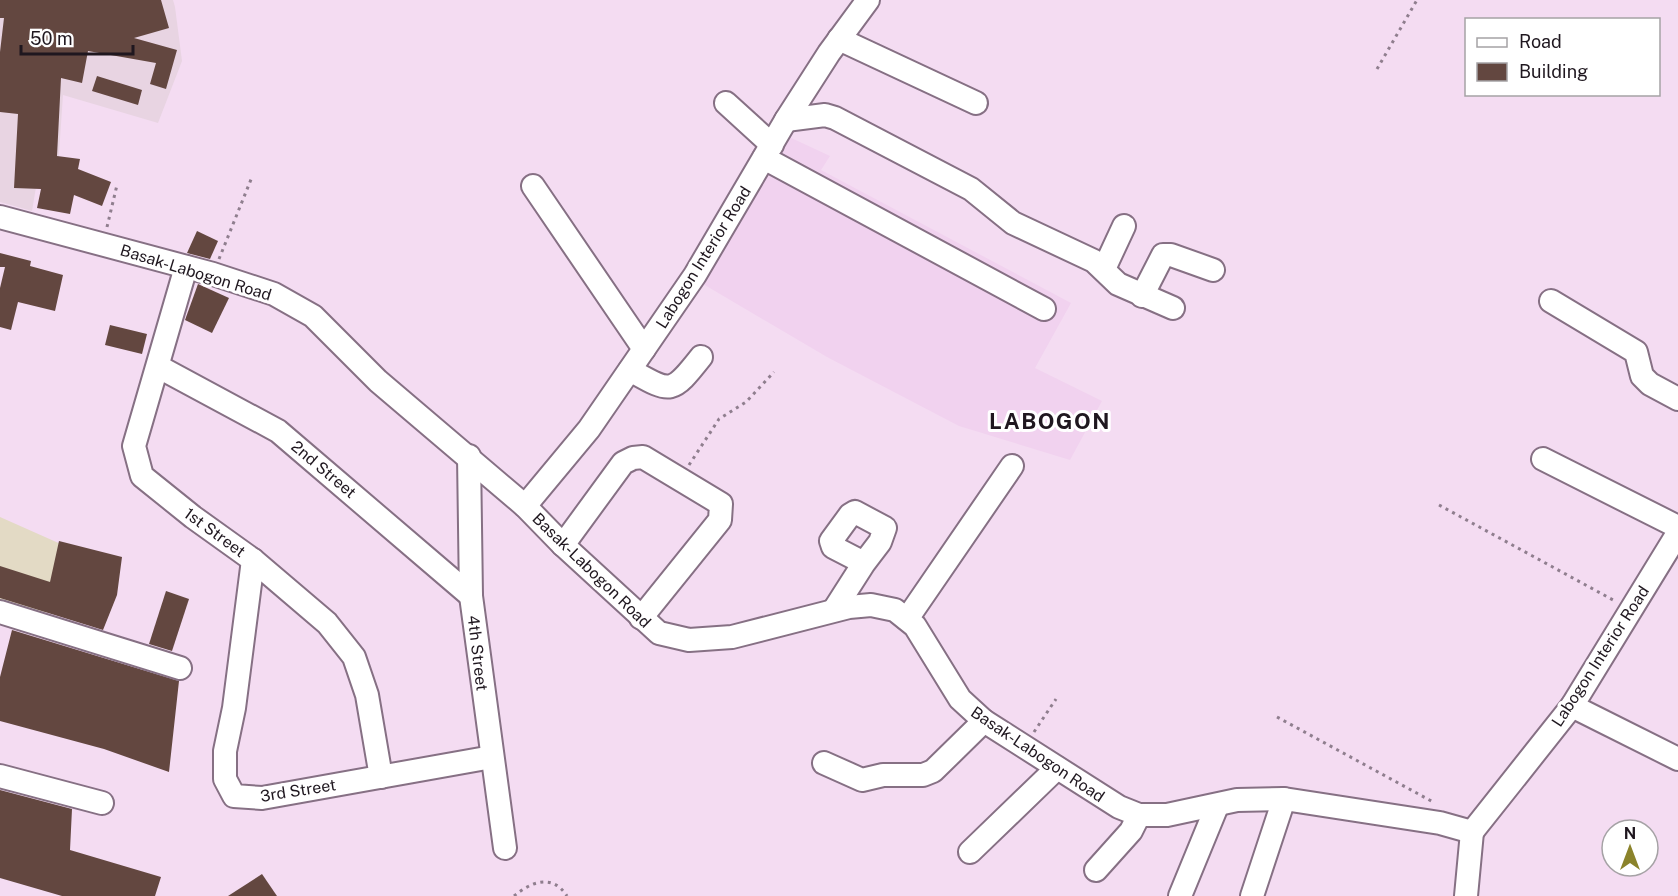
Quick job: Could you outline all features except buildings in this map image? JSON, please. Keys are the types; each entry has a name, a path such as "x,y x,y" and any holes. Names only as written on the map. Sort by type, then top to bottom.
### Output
{"street":[{"name":"Labogon Interior Road","path":"525,506 589,429 630,370 694,275 786,120 839,39 868,0"},
{"path":"839,39 976,103"},
{"path":"726,103 768,152 1044,309"},
{"path":"786,120 825,115 835,118 971,189 1012,224 1094,261 1118,284 1173,308"},
{"path":"533,186 644,349"},
{"name":"Basak-Labogon Road","path":"0,217 213,274 274,294 313,316 378,381 469,456 525,506 563,545 659,633 689,640 732,637 834,610 871,605 895,610 915,626 960,699 984,721 1119,807 1139,815 1167,815 1237,800 1284,799 1440,823 1472,832"},
{"path":"1104,269 1124,226"},
{"path":"1142,296 1163,255 1171,255 1213,270"},
{"name":"1st Street","path":"186,267 135,446 142,476 193,518 253,560 327,623 354,657 367,695 381,777"},
{"path":"1551,301 1636,352 1642,376 1650,384 1678,399"},
{"path":"630,370 658,387 669,387 681,383 701,357"},
{"name":"2nd Street","path":"159,367 278,431 471,596"},
{"name":"4th Street","path":"469,456 471,596 505,848"},
{"path":"563,545 623,463 633,458 643,457 721,504 720,520 641,618"},
{"path":"1543,459 1678,527"},
{"path":"907,619 1012,466"},
{"name":"Labogon Interior Road","path":"1472,832 1572,706 1678,533"},
{"name":"3rd Street","path":"253,560 234,708 225,751 225,779 234,796 262,798 492,757"},
{"path":"834,610 864,563"},
{"path":"0,612 180,668"},
{"path":"1572,706 1678,759"},
{"path":"824,763 862,780 883,775 928,773 984,721"},
{"path":"970,852 1057,768"},
{"path":"0,776 102,803"},
{"path":"1252,896 1284,799"},
{"path":"1180,896 1217,806"},
{"path":"1096,870 1131,831 1139,815"},
{"path":"1466,896 1472,832"}],"path":[{"path":"1377,69 1417,0"},
{"path":"213,274 252,177"},
{"path":"103,244 117,185"},
{"path":"680,480 718,419 746,402 774,372"},
{"path":"1439,505 1630,609"},
{"path":"1024,746 1056,699"},
{"path":"1277,717 1442,807"},
{"path":"514,896 528,884 543,880 559,887 567,896"}],"shaded area":[{"path":"0,0 173,0 175,7 182,61 158,123 63,95 57,183 37,181 32,211 0,202"},
{"path":"787,136 830,156 821,170 1071,303 1035,368 1102,401 1070,460 959,426 827,357 698,281"},
{"path":"0,517 63,545 46,613 0,600"}],"district":[{"name":"LABOGON","path":"1050,421"}]}
